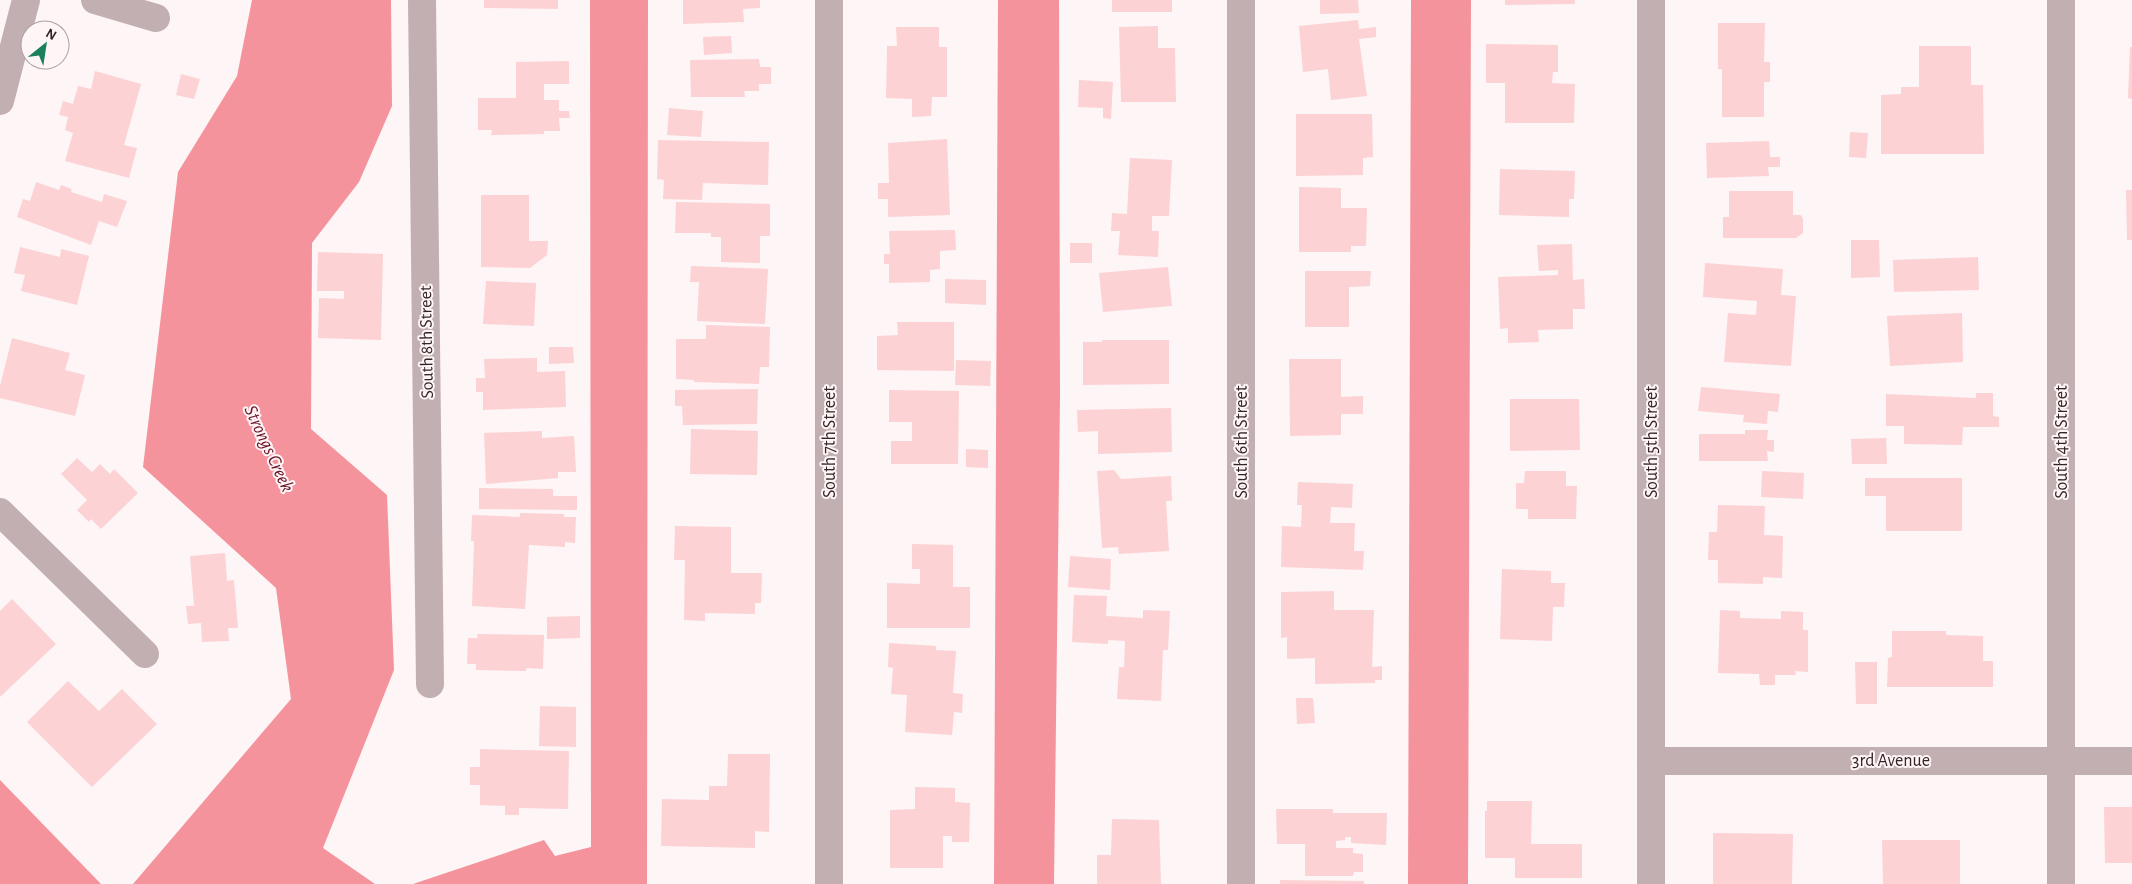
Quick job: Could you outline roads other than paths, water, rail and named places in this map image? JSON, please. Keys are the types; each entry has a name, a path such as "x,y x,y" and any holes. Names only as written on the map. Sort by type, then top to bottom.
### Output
{"street":[{"path":"0,102 26,0"},
{"path":"95,0 156,18"},
{"name":"South 8th Street","path":"422,0 430,684"},
{"name":"South 7th Street","path":"829,0 829,884"},
{"name":"South 6th Street","path":"1241,0 1241,884"},
{"name":"South 5th Street","path":"1651,0 1651,884"},
{"name":"South 4th Street","path":"2061,0 2061,884"},
{"path":"0,512 145,654"},
{"name":"3rd Avenue","path":"1651,761 2132,761"}],"water":[{"name":"Strongs Creek","path":"252,0 391,0 392,106 359,182 312,243 311,429 387,495 394,670 323,848 375,884 133,884 291,699 276,588 143,467 178,172 237,76"},
{"path":"590,0 648,0 647,884 413,884 544,840 555,856 591,847"},
{"path":"998,0 1059,0 1060,397 1054,884 994,884"},
{"path":"1411,0 1471,0 1468,884 1408,884"},
{"path":"0,780 101,884 0,884"}]}
